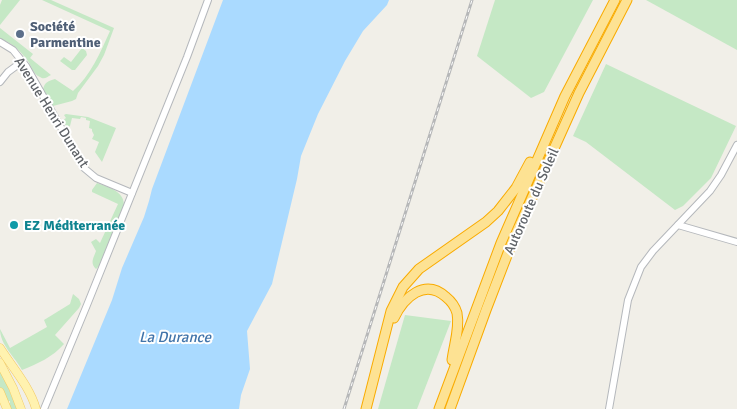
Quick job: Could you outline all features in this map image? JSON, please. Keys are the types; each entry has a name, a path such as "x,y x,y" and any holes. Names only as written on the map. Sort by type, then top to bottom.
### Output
{"highway":[{"name":"Autoroute du Soleil","path":"438,409 501,242 565,96 616,0"},
{"name":"Autoroute du Soleil","path":"450,409 513,240 579,93 627,0"},
{"path":"366,409 394,302 403,287 419,269 498,212 516,188 552,116 565,96"},
{"path":"370,409 393,321 407,297 422,290 432,289 442,293 451,301 456,311 458,326 447,384"},
{"path":"454,409 463,374"}],"main road":[{"path":"0,348 24,385 36,409"},
{"path":"0,363 21,409"},
{"path":"0,392 7,409"}],"street":[{"path":"42,409 87,306 184,66 208,0"},
{"name":"Avenue Henri Dunant","path":"0,42 13,50 23,60 84,168 102,180 132,193"},
{"path":"0,82 8,72 23,60"},
{"path":"609,409 628,300 641,267 653,250 710,191 721,176 737,145"},
{"path":"678,225 737,242"}],"green space":[{"path":"2,0 20,0 0,25 0,5"},
{"path":"42,0 51,0 114,28 104,55 78,93 76,99 53,106 43,89 46,83 55,79 73,91 90,71 110,31"},
{"path":"495,0 593,0 544,92 531,98 477,56"},
{"path":"646,0 737,0 737,50"},
{"path":"0,28 33,54 30,58 51,75 46,78 38,76 18,49 0,38"},
{"path":"82,48 86,51 87,55 75,70 72,70 60,61 64,57 71,62"},
{"path":"606,64 736,126 711,178 683,206 675,210 586,142 573,136"},
{"path":"64,115 88,117 116,128 102,162 95,152 99,142 92,139 94,135 92,129 89,128 90,121 81,117 80,119 72,118 70,126 67,128 63,120 66,118"},
{"path":"97,183 118,193 124,205 99,266 96,269 93,259 96,251 91,242 96,239 100,243 118,204 92,192"},
{"path":"73,294 79,299 81,304 55,335 64,344 60,349 39,363 22,370 5,346 0,329 10,348 47,327 44,320 70,304"},
{"path":"405,315 451,321 417,409 378,409"},
{"path":"0,371 17,409 11,409 10,401 8,401 3,389 0,388"}],"water":[{"name":"La Durance","path":"223,0 389,0 387,5 363,31 345,61 318,114 301,156 272,284 247,331 250,369 241,395 239,409 67,409 144,217 152,189"}],"railway":[{"path":"344,409 472,0"}],"place":[{"name":"Société Parmentine","path":"20,34"},
{"name":"EZ Méditerranée","path":"14,225"}]}
